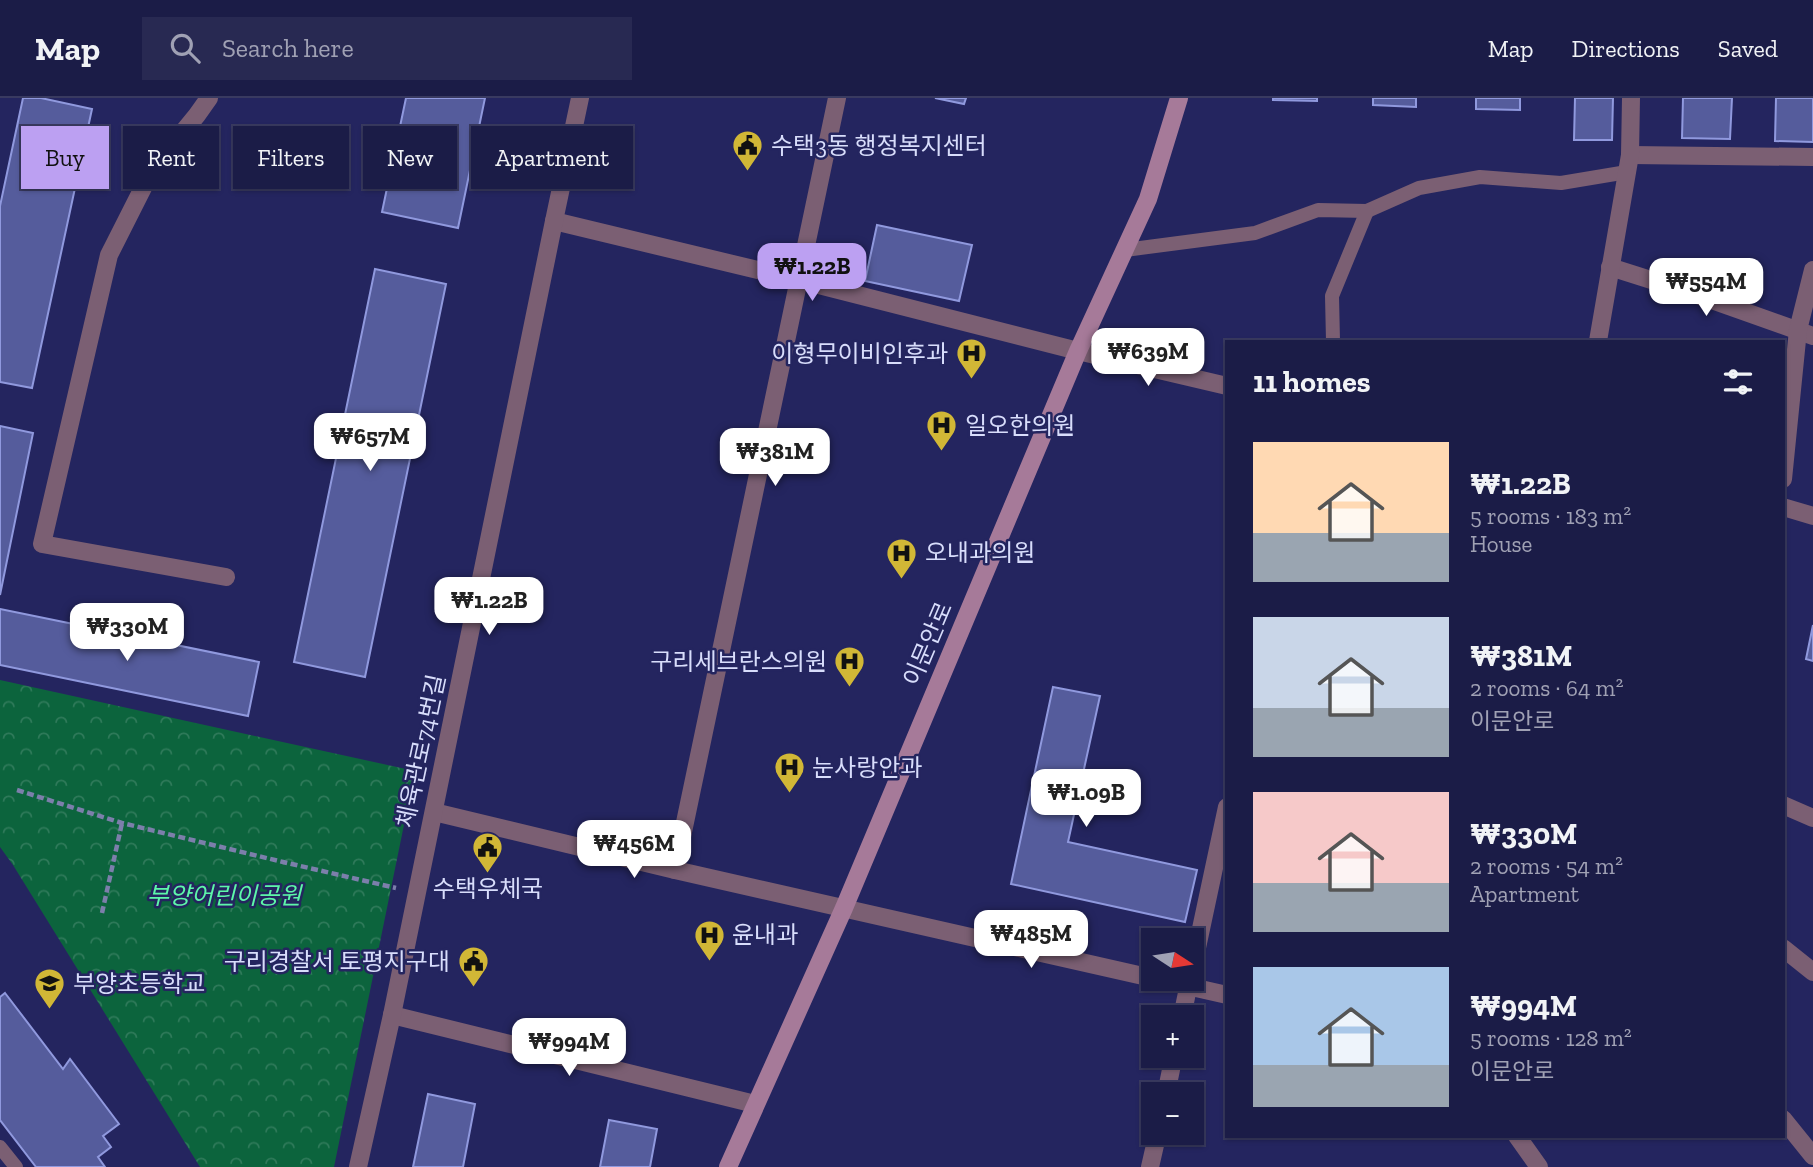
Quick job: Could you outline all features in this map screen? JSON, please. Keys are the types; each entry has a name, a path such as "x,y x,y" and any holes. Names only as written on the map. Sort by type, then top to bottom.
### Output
{"street":[{"path":"209,98 152,170 108,255 42,544 226,577"},
{"name":"체육관로74번길","path":"358,1167 392,1015 580,98"},
{"path":"675,870 837,98"},
{"name":"이문안로","path":"728,1167 844,908 1078,351 1148,199 1179,98"},
{"path":"1598,340 1629,164 1631,98"},
{"path":"1629,164 1813,157"},
{"path":"554,221 1225,386"},
{"path":"1611,267 1806,333"},
{"path":"1785,466 1813,270"},
{"path":"1785,508 1813,516"},
{"path":"1785,806 1813,818"},
{"path":"434,812 844,908 1141,969"},
{"path":"1201,928 1225,816"},
{"path":"1785,950 1813,972"},
{"path":"1204,985 1225,994"},
{"path":"392,1015 755,1104"},
{"path":"1785,1121 1813,1156"},
{"path":"1518,1138 1539,1167"},
{"path":"1150,1167 1155,1145"}],"lane":[{"path":"1125,250 1255,233 1318,210 1367,211 1419,188 1480,177 1561,183 1629,164"},
{"path":"1333,340 1332,296 1367,211"},
{"path":"0,1147 16,1167"}],"path":[{"path":"17,789 122,823 417,892"},
{"path":"102,913 122,823"}],"green space":[{"name":"부양어린이공원","path":"0,680 415,771 334,1167 200,1167 0,847"}],"building":[{"path":"23,98 41,98 92,109 88,126 21,126 21,189 75,189 32,388 0,382 0,206"},
{"path":"406,98 485,98 479,126 471,126 471,165 458,228 382,212 387,189 457,189 457,126 400,126"},
{"path":"935,98 966,98 964,104"},
{"path":"1317,98 1317,101 1273,100"},
{"path":"1373,98 1416,98 1416,107 1373,105"},
{"path":"1476,98 1520,98 1520,110 1476,109"},
{"path":"1575,98 1613,98 1612,140 1574,140"},
{"path":"1683,98 1732,98 1730,139 1682,138"},
{"path":"1776,98 1813,98 1813,142 1775,141"},
{"path":"877,225 972,245 959,301 865,281"},
{"path":"375,269 446,284 365,677 294,662"},
{"path":"0,426 33,433 0,595"},
{"path":"0,609 259,662 248,716 0,665"},
{"path":"1813,625 1813,661 1806,659"},
{"path":"1053,687 1100,696 1068,842 1197,870 1185,922 1011,884"},
{"path":"5,993 63,1069 70,1059 119,1124 103,1136 111,1147 98,1157 105,1167 36,1167 0,1120 0,997"},
{"path":"428,1094 475,1104 463,1167 413,1167"},
{"path":"609,1120 657,1129 650,1167 600,1167"}],"place":[{"name":"수택3동 행정복지센터","path":"748,173"},
{"name":"이형무이비인후과","path":"971,381"},
{"name":"일오한의원","path":"942,453"},
{"name":"오내과의원","path":"902,580"},
{"name":"구리세브란스의원","path":"850,689"},
{"name":"눈사랑안과","path":"789,795"},
{"name":"수택우체국","path":"488,874"},
{"name":"윤내과","path":"709,962"},
{"name":"구리경찰서 토평지구대","path":"473,989"},
{"name":"부양초등학교","path":"50,1011"}]}
